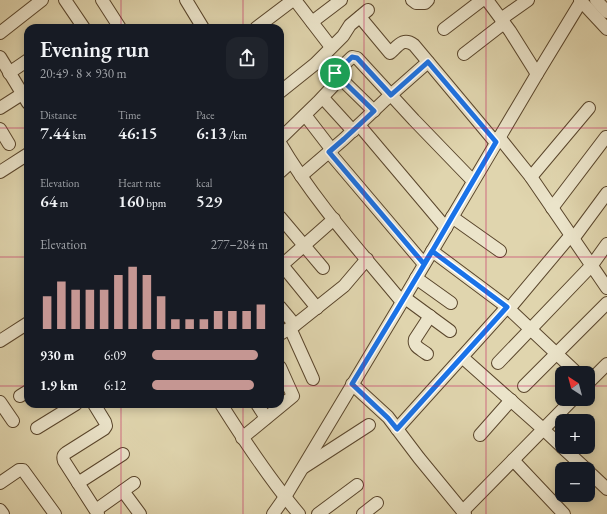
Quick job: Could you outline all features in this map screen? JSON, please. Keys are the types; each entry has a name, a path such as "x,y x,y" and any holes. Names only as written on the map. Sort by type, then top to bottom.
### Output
{"street":[{"path":"2,27 28,5 42,0"},
{"path":"64,0 77,24"},
{"path":"102,0 117,24"},
{"path":"186,0 201,24"},
{"path":"261,24 294,0 331,47"},
{"path":"312,22 340,0"},
{"path":"412,0 416,3 424,4 428,0"},
{"path":"444,29 482,0"},
{"path":"487,0 503,21 537,74"},
{"path":"464,54 528,0"},
{"path":"273,514 285,498 581,0 607,30"},
{"path":"596,0 607,12"},
{"path":"284,89 315,64 343,36 350,25 364,13 390,53 404,41 409,41 414,45 531,177 607,288"},
{"path":"0,57 24,96"},
{"path":"284,136 334,85 335,73 352,57 357,58 473,181"},
{"path":"301,176 331,151 428,62"},
{"path":"10,73 24,63"},
{"path":"335,73 374,111"},
{"path":"322,98 356,128 446,228"},
{"path":"0,108 24,100"},
{"path":"531,177 589,108"},
{"path":"305,115 331,151 424,264"},
{"path":"0,128 9,144"},
{"path":"552,208 606,137"},
{"path":"284,150 320,202 403,300 430,316 450,331"},
{"path":"0,172 24,157"},
{"path":"284,168 291,162"},
{"path":"397,429 572,237 607,193"},
{"path":"452,217 500,252"},
{"path":"284,263 334,219"},
{"path":"284,221 323,268"},
{"path":"498,363 592,265 607,244"},
{"path":"432,251 508,308 570,366"},
{"path":"288,329 318,308 344,286 367,259"},
{"path":"284,267 318,308"},
{"path":"416,278 450,303"},
{"path":"524,386 607,302"},
{"path":"427,354 416,346 414,342 415,338 430,316"},
{"path":"284,318 313,379"},
{"path":"0,341 24,326"},
{"path":"462,357 555,440"},
{"path":"595,376 607,364"},
{"path":"284,376 293,396 284,403"},
{"path":"352,384 388,418 464,512 566,406"},
{"path":"480,435 510,400"},
{"path":"0,402 13,421"},
{"path":"37,428 70,408"},
{"path":"96,408 105,422 106,426 104,429 66,453 63,458 97,512 134,483"},
{"path":"223,408 261,465 285,498 299,514"},
{"path":"260,408 266,418"},
{"path":"242,438 278,408"},
{"path":"302,469 369,426"},
{"path":"78,483 123,454"},
{"path":"570,454 578,462"},
{"path":"513,460 564,514"},
{"path":"0,484 19,470 23,470 55,514"},
{"path":"595,478 607,489"},
{"path":"318,514 357,485"},
{"path":"123,491 140,514"},
{"path":"362,514 377,503"},
{"path":"0,510 3,514"}],"route":[{"path":"335,73 352,57 357,58 391,95 428,62 496,142 446,228 424,264 402,302 352,384 388,418 397,429 507,307 432,251 424,264 329,152 374,111 335,73"}]}
